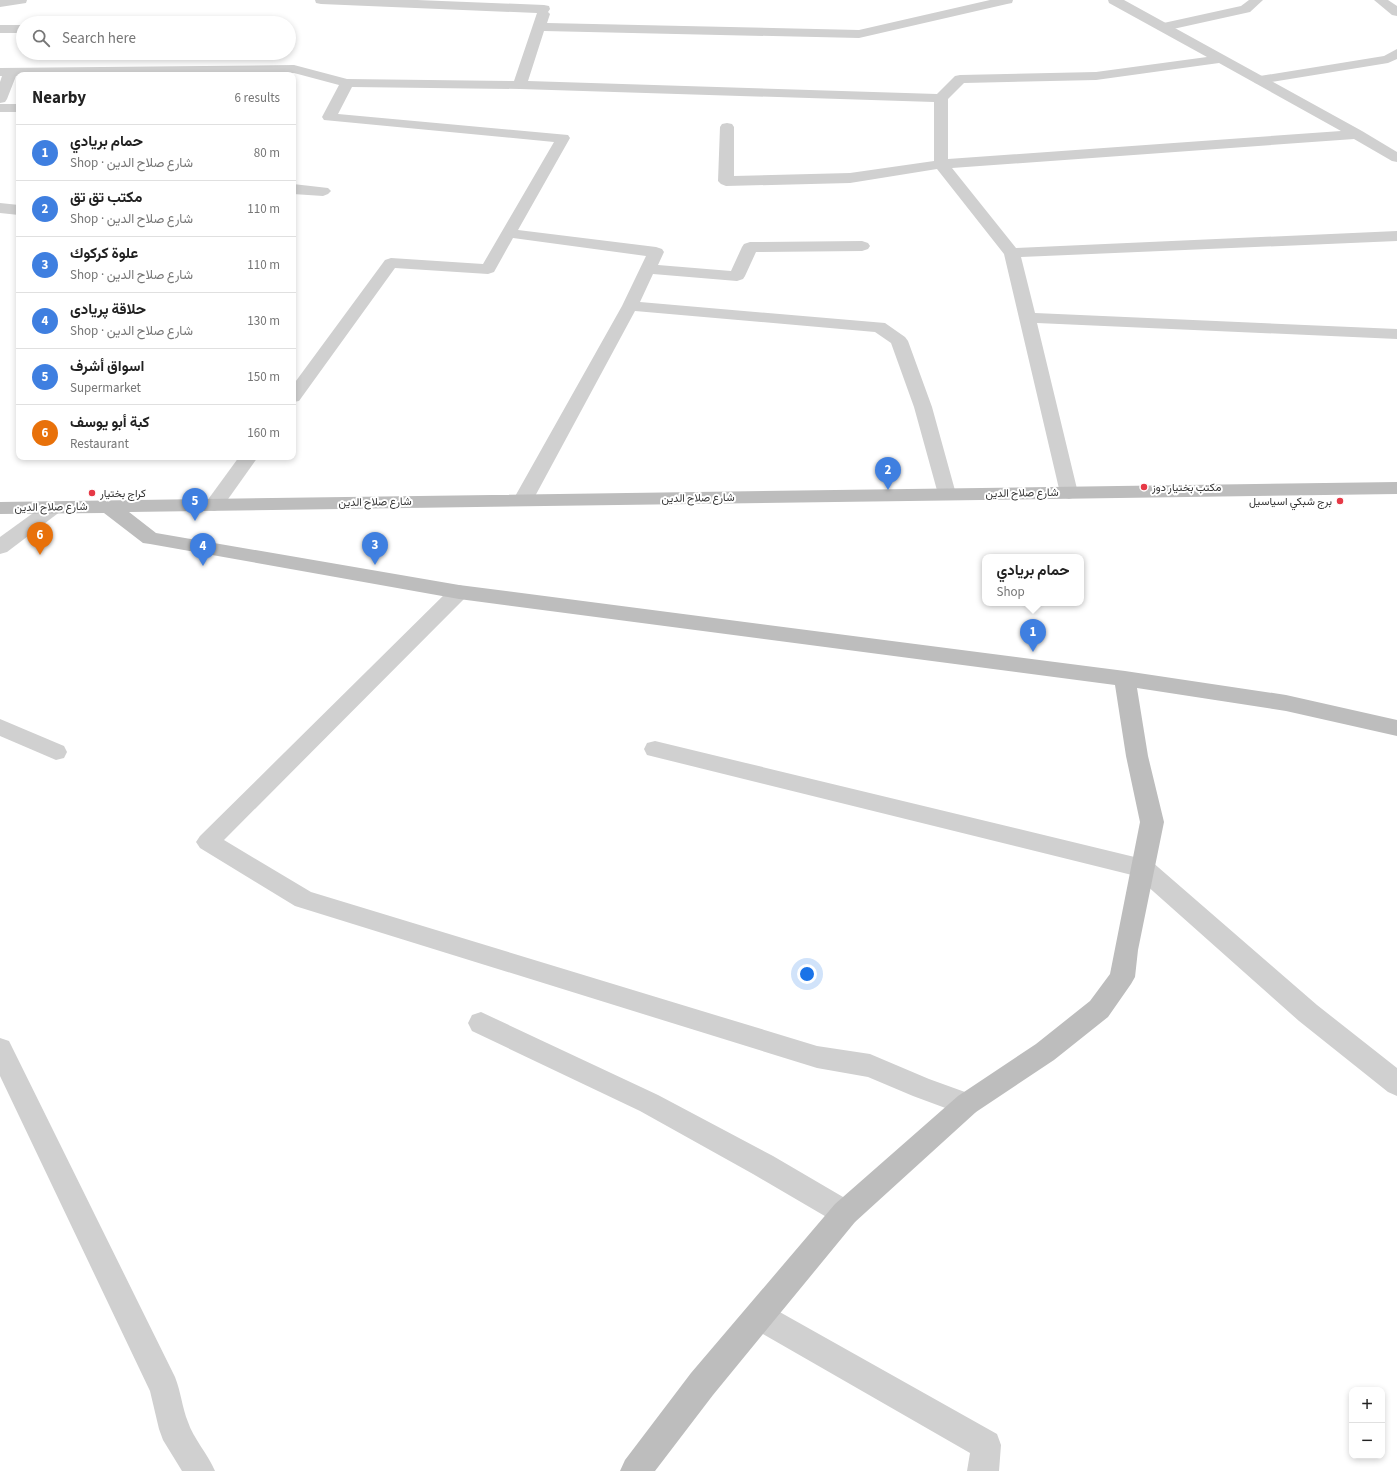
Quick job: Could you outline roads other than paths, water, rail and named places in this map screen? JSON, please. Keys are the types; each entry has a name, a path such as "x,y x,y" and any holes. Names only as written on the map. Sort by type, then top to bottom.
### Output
{"street":[{"path":"0,3 21,0"},
{"path":"321,0 546,4 520,86"},
{"path":"538,27 859,34 1007,0"},
{"path":"1114,0 1357,134 1397,158"},
{"path":"1164,27 1244,9 1257,0"},
{"path":"1380,0 1397,12"},
{"path":"0,28 16,29"},
{"path":"1260,80 1388,59 1397,53"},
{"path":"1069,493 1012,253 941,164 941,98 960,79 1096,76 1221,59"},
{"path":"0,99 5,72 294,69 346,83 520,86 941,98"},
{"path":"296,392 391,263 488,269 563,138 330,117 346,83"},
{"path":"0,108 16,108"},
{"path":"727,128 726,181 850,178 941,164 1357,134"},
{"path":"296,189 323,191"},
{"path":"0,208 16,210"},
{"path":"508,233 656,252 630,306 523,500"},
{"path":"1012,253 1397,236"},
{"path":"648,269 737,276 750,247 862,246"},
{"path":"630,306 879,327 899,341 923,407 947,494"},
{"path":"1027,318 1397,334"},
{"path":"214,505 247,460"},
{"name":"شارع صلاح الدين","path":"0,508 1397,488"},
{"path":"108,506 150,538 459,592 1125,679 1286,703 1397,728"},
{"path":"0,547 54,507"},
{"path":"459,592 208,842 303,899 817,1057 870,1066 922,1088 967,1104"},
{"path":"636,1471 702,1384 845,1212 967,1104 1045,1052 1099,1009 1122,977 1126,950 1152,822 1137,756 1125,679"},
{"path":"0,727 56,752"},
{"path":"654,749 1143,868 1308,1013 1397,1084"},
{"path":"481,1023 649,1103 763,1165 845,1212"},
{"path":"0,1049 164,1388 174,1429 199,1471"},
{"path":"759,1316 986,1445 983,1471"}],"place":[{"name":"مكتب بختيار دوز","path":"1144,487"},
{"name":"مکتب تق تق","path":"888,490"},
{"name":"كراج بختيار","path":"92,493"},
{"name":"برج شبکي اسیاسیل","path":"1340,501"},
{"name":"اسواق أشرف","path":"195,521"},
{"name":"كبة أبو يوسف","path":"40,555"},
{"name":"علوة كركوك","path":"375,565"},
{"name":"حلاقة پریادی","path":"203,566"},
{"name":"حمام بريادي","path":"1033,652"}]}
